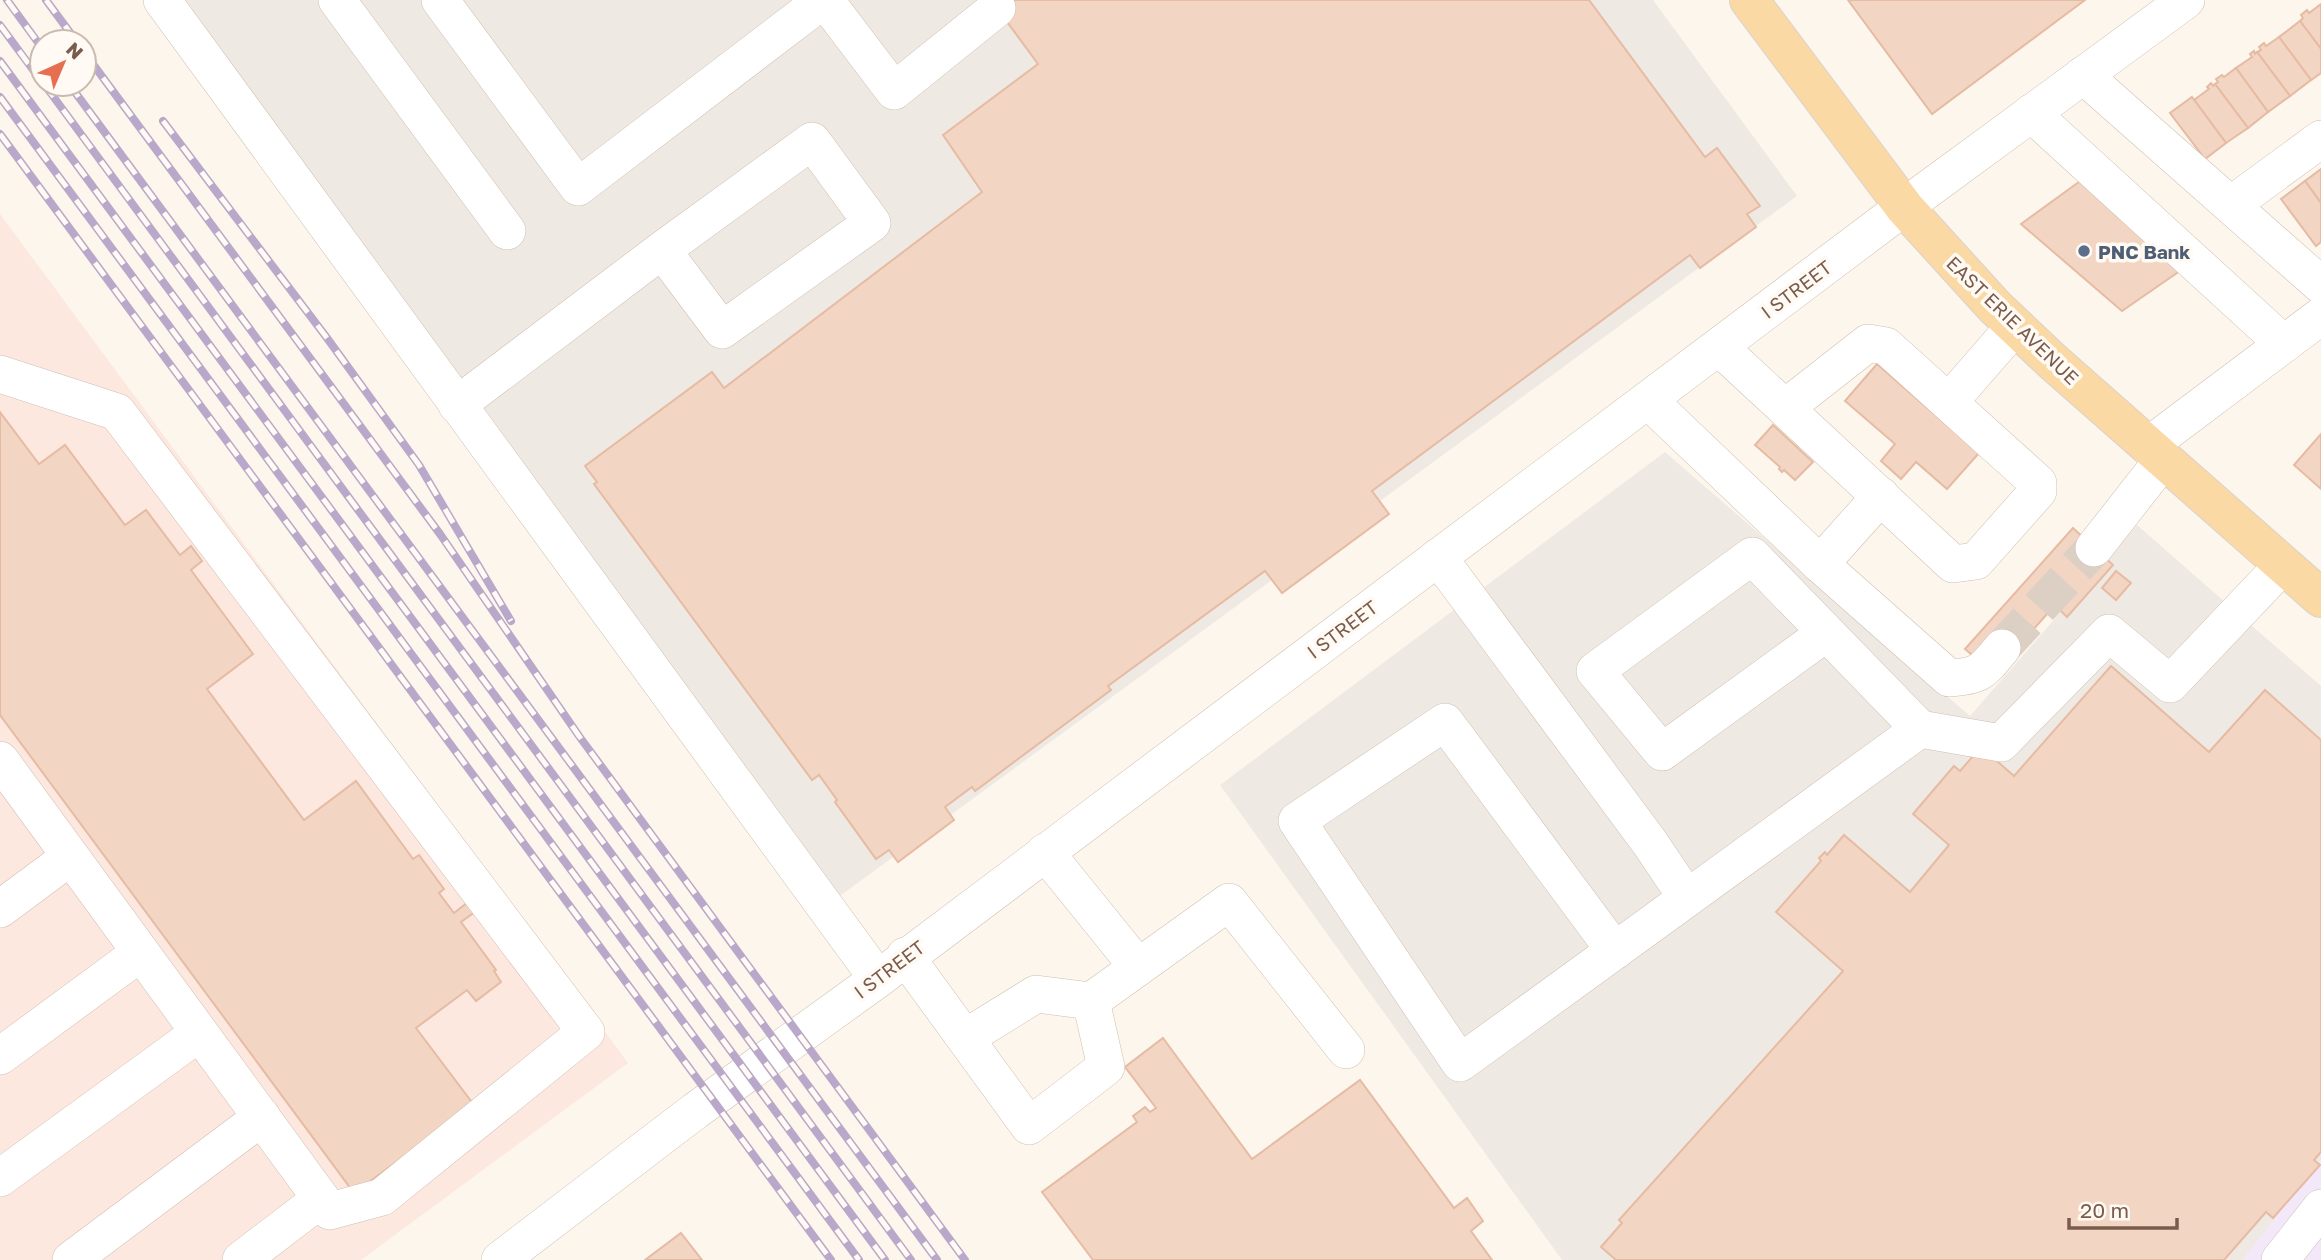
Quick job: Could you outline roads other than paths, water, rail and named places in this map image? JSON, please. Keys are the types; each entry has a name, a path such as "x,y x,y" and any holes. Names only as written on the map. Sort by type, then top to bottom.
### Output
{"main road":[{"name":"EAST ERIE AVENUE","path":"1749,0 1905,208 1942,251 2015,326 2321,598"}],"street":[{"path":"162,0 457,405 892,968 965,1038 1029,1126 1106,1068 1091,1001"},
{"path":"337,0 507,231"},
{"path":"440,0 578,187 824,0 894,91 997,8"},
{"name":"I STREET","path":"500,1260 695,1111 892,968 2031,113 2186,0"},
{"path":"2084,75 2321,285"},
{"path":"2031,113 2284,344"},
{"path":"2231,205 2321,139"},
{"path":"457,405 662,250 812,141 872,223 722,330 662,250"},
{"path":"2094,548 2156,453 2321,316"},
{"path":"1949,402 2015,326"},
{"path":"1720,346 1784,408 1953,564 1976,561 2038,491 2038,483 1886,346 1868,343 1784,408"},
{"path":"0,374 117,412 586,1032 382,1197 330,1211 2,768"},
{"path":"1648,400 1821,564 1949,678 1972,677 1986,667 2002,648"},
{"path":"1821,564 1881,496"},
{"path":"1826,633 1662,752 1595,671 1752,556 1920,729 2001,743 2109,633 2170,684 2283,565"},
{"path":"1438,557 1650,843 1687,898"},
{"path":"1615,951 1445,722 1297,821 1460,1063 1615,951 1920,729"},
{"path":"1045,852 1138,967"},
{"path":"0,909 70,857"},
{"path":"965,1038 1036,995 1091,1001 1230,902 1346,1050"},
{"path":"0,1056 140,953"},
{"path":"0,1178 199,1033"},
{"path":"71,1260 262,1118"},
{"path":"241,1260 321,1199"},
{"path":"2280,1260 2321,1208"}],"tunnel":[{"path":"2002,648 2094,548"}],"railway":[{"path":"7,0 28,29"},
{"path":"46,0 67,28"},
{"path":"0,25 28,63"},
{"path":"0,61 885,1260"},
{"path":"98,71 440,534 579,736 965,1260"},
{"path":"0,97 859,1260"},
{"path":"54,98 911,1260"},
{"path":"79,98 937,1260"},
{"path":"163,121 419,465 511,621"},
{"path":"0,134 831,1260"}],"place":[{"name":"PNC Bank","path":"2084,251"}]}
